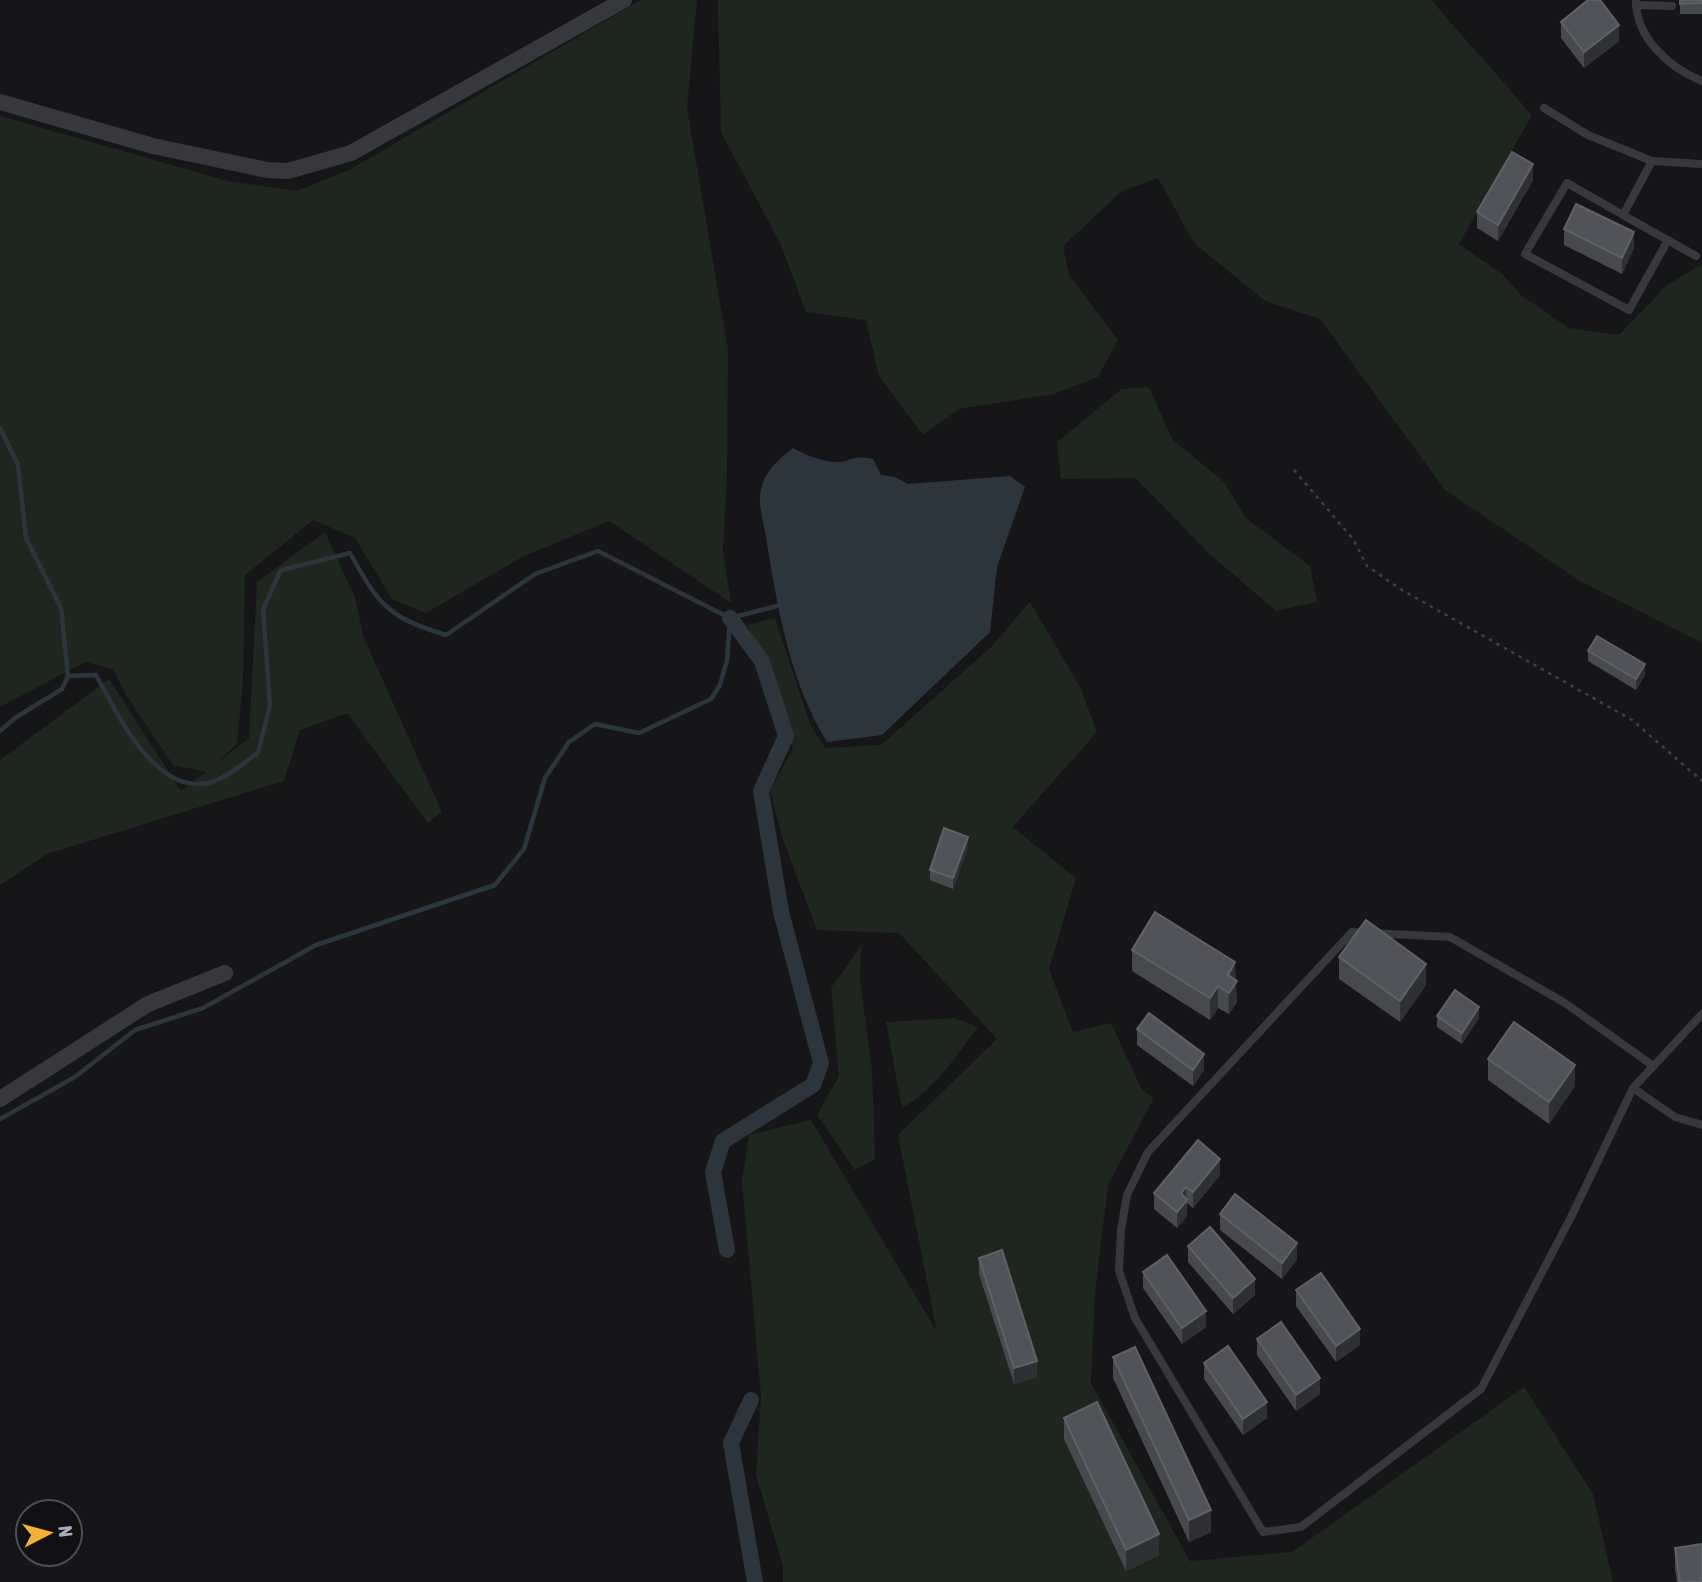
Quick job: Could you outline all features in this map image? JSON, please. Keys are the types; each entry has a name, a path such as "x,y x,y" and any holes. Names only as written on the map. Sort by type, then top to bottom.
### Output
{"street":[{"path":"0,102 153,146 267,170 288,171 351,153 624,0"},
{"path":"0,1100 148,1003 225,973"}],"lane":[{"path":"1672,6 1636,2 1637,19 1650,45 1702,81"},
{"path":"1545,108 1588,135 1652,161 1702,164"},
{"path":"1623,215 1652,161"},
{"path":"1668,240 1629,310 1525,254 1567,183 1623,215 1668,240 1696,256"},
{"path":"1652,1065 1565,1003 1450,937 1352,932 1256,1038 1171,1124 1148,1152 1127,1195 1119,1271 1135,1318 1263,1532 1301,1527 1481,1390 1566,1227 1633,1088 1702,1014"},
{"path":"1633,1088 1675,1117 1702,1125"}],"path":[{"path":"1294,470 1353,539 1367,566 1402,590 1632,720 1702,781"}],"shaded area":[{"path":"641,0 697,0 687,108 728,350 727,475 723,551 731,603 609,521 524,556 426,613 392,599 355,538 313,520 245,575 243,681 237,744 217,763 249,738 257,582 325,532 356,600 363,636 442,812 428,823 347,713 300,730 284,781 47,854 0,885 0,760 109,679 181,791 206,772 173,765 126,695 113,669 85,662 0,707 0,116 228,181 297,191 349,170"},
{"path":"718,0 1431,0 1532,115 1459,244 1502,274 1522,296 1569,328 1619,335 1667,285 1702,264 1702,643 1580,581 1445,490 1320,319 1265,301 1194,243 1158,178 1122,191 1063,246 1069,275 1118,340 1098,377 1054,394 959,409 923,435 879,376 866,320 806,312 781,245 721,132"},
{"path":"1149,387 1172,439 1224,482 1246,518 1310,566 1317,602 1276,611 1212,556 1135,478 1061,479 1057,442 1122,389"},
{"path":"793,448 829,461 873,459 881,475 895,477 908,484 1010,476 1025,487 997,567 990,632 882,735 827,742 803,695 794,669 780,617 760,500 761,487 767,474"},
{"path":"1030,602 1080,687 1097,732 1013,827 1076,878 1049,969 1073,1032 1111,1023 1142,1090 1154,1098 1108,1185 1095,1293 1091,1383 1190,1561 1292,1552 1524,1387 1593,1494 1613,1582 783,1582 783,1566 756,1475 761,1396 742,1180 749,1135 811,1120 937,1332 898,1135 997,1039 899,933 817,930 782,837 770,790 793,749 774,680 747,625 775,618 810,724 825,748 881,745 991,647"},
{"path":"861,946 860,980 872,1070 875,1159 855,1170 817,1115 839,1076 831,988"},
{"path":"954,1018 978,1027 953,1061 925,1092 902,1108 886,1022"}],"building":[{"path":"1588,0 1600,0 1619,25 1584,52 1561,22"},
{"path":"1680,0 1702,0 1702,3 1680,4"},
{"path":"1512,152 1533,164 1498,225 1477,212"},
{"path":"1576,204 1634,232 1622,258 1564,229"},
{"path":"1597,636 1645,664 1636,679 1588,651"},
{"path":"944,828 968,837 953,878 930,870"},
{"path":"1155,912 1235,962 1228,975 1237,981 1229,993 1218,986 1210,998 1132,950"},
{"path":"1366,920 1426,964 1400,1001 1339,957"},
{"path":"1455,990 1479,1007 1462,1033 1437,1016"},
{"path":"1149,1013 1204,1054 1193,1070 1137,1029"},
{"path":"1514,1022 1575,1065 1549,1102 1488,1059"},
{"path":"1198,1140 1220,1159 1193,1192 1186,1187 1181,1193 1187,1200 1177,1212 1154,1193"},
{"path":"1235,1194 1297,1243 1282,1263 1220,1214"},
{"path":"1210,1227 1255,1279 1233,1298 1188,1246"},
{"path":"1002,1250 1037,1361 1014,1368 979,1258"},
{"path":"1167,1255 1206,1311 1182,1328 1143,1272"},
{"path":"1321,1273 1360,1329 1336,1346 1296,1290"},
{"path":"1281,1322 1320,1378 1296,1395 1257,1339"},
{"path":"1228,1346 1267,1402 1243,1419 1204,1363"},
{"path":"1135,1347 1211,1510 1189,1520 1113,1357"},
{"path":"1097,1402 1159,1534 1126,1550 1064,1418"},
{"path":"1702,1544 1702,1582 1680,1582 1675,1548"}],"waterway":[{"path":"0,428 18,465 26,538 61,608 68,676 62,689 15,718 0,731"},
{"path":"68,676 96,675 141,749 173,778 192,784 218,780 258,753 270,705 263,609 281,570 350,553 369,585 387,607 410,622 446,635 535,574 598,551 730,618 777,606"},
{"path":"0,1119 75,1077 135,1030 203,1008 316,945 495,885 524,849 545,778 569,742 595,724 639,733 711,699 720,685 727,660 730,618"},
{"path":"727,1250 713,1172 723,1141 813,1085 821,1063 781,912 761,791 786,736 762,661 730,618"},
{"path":"751,1400 731,1443 755,1582"}]}
